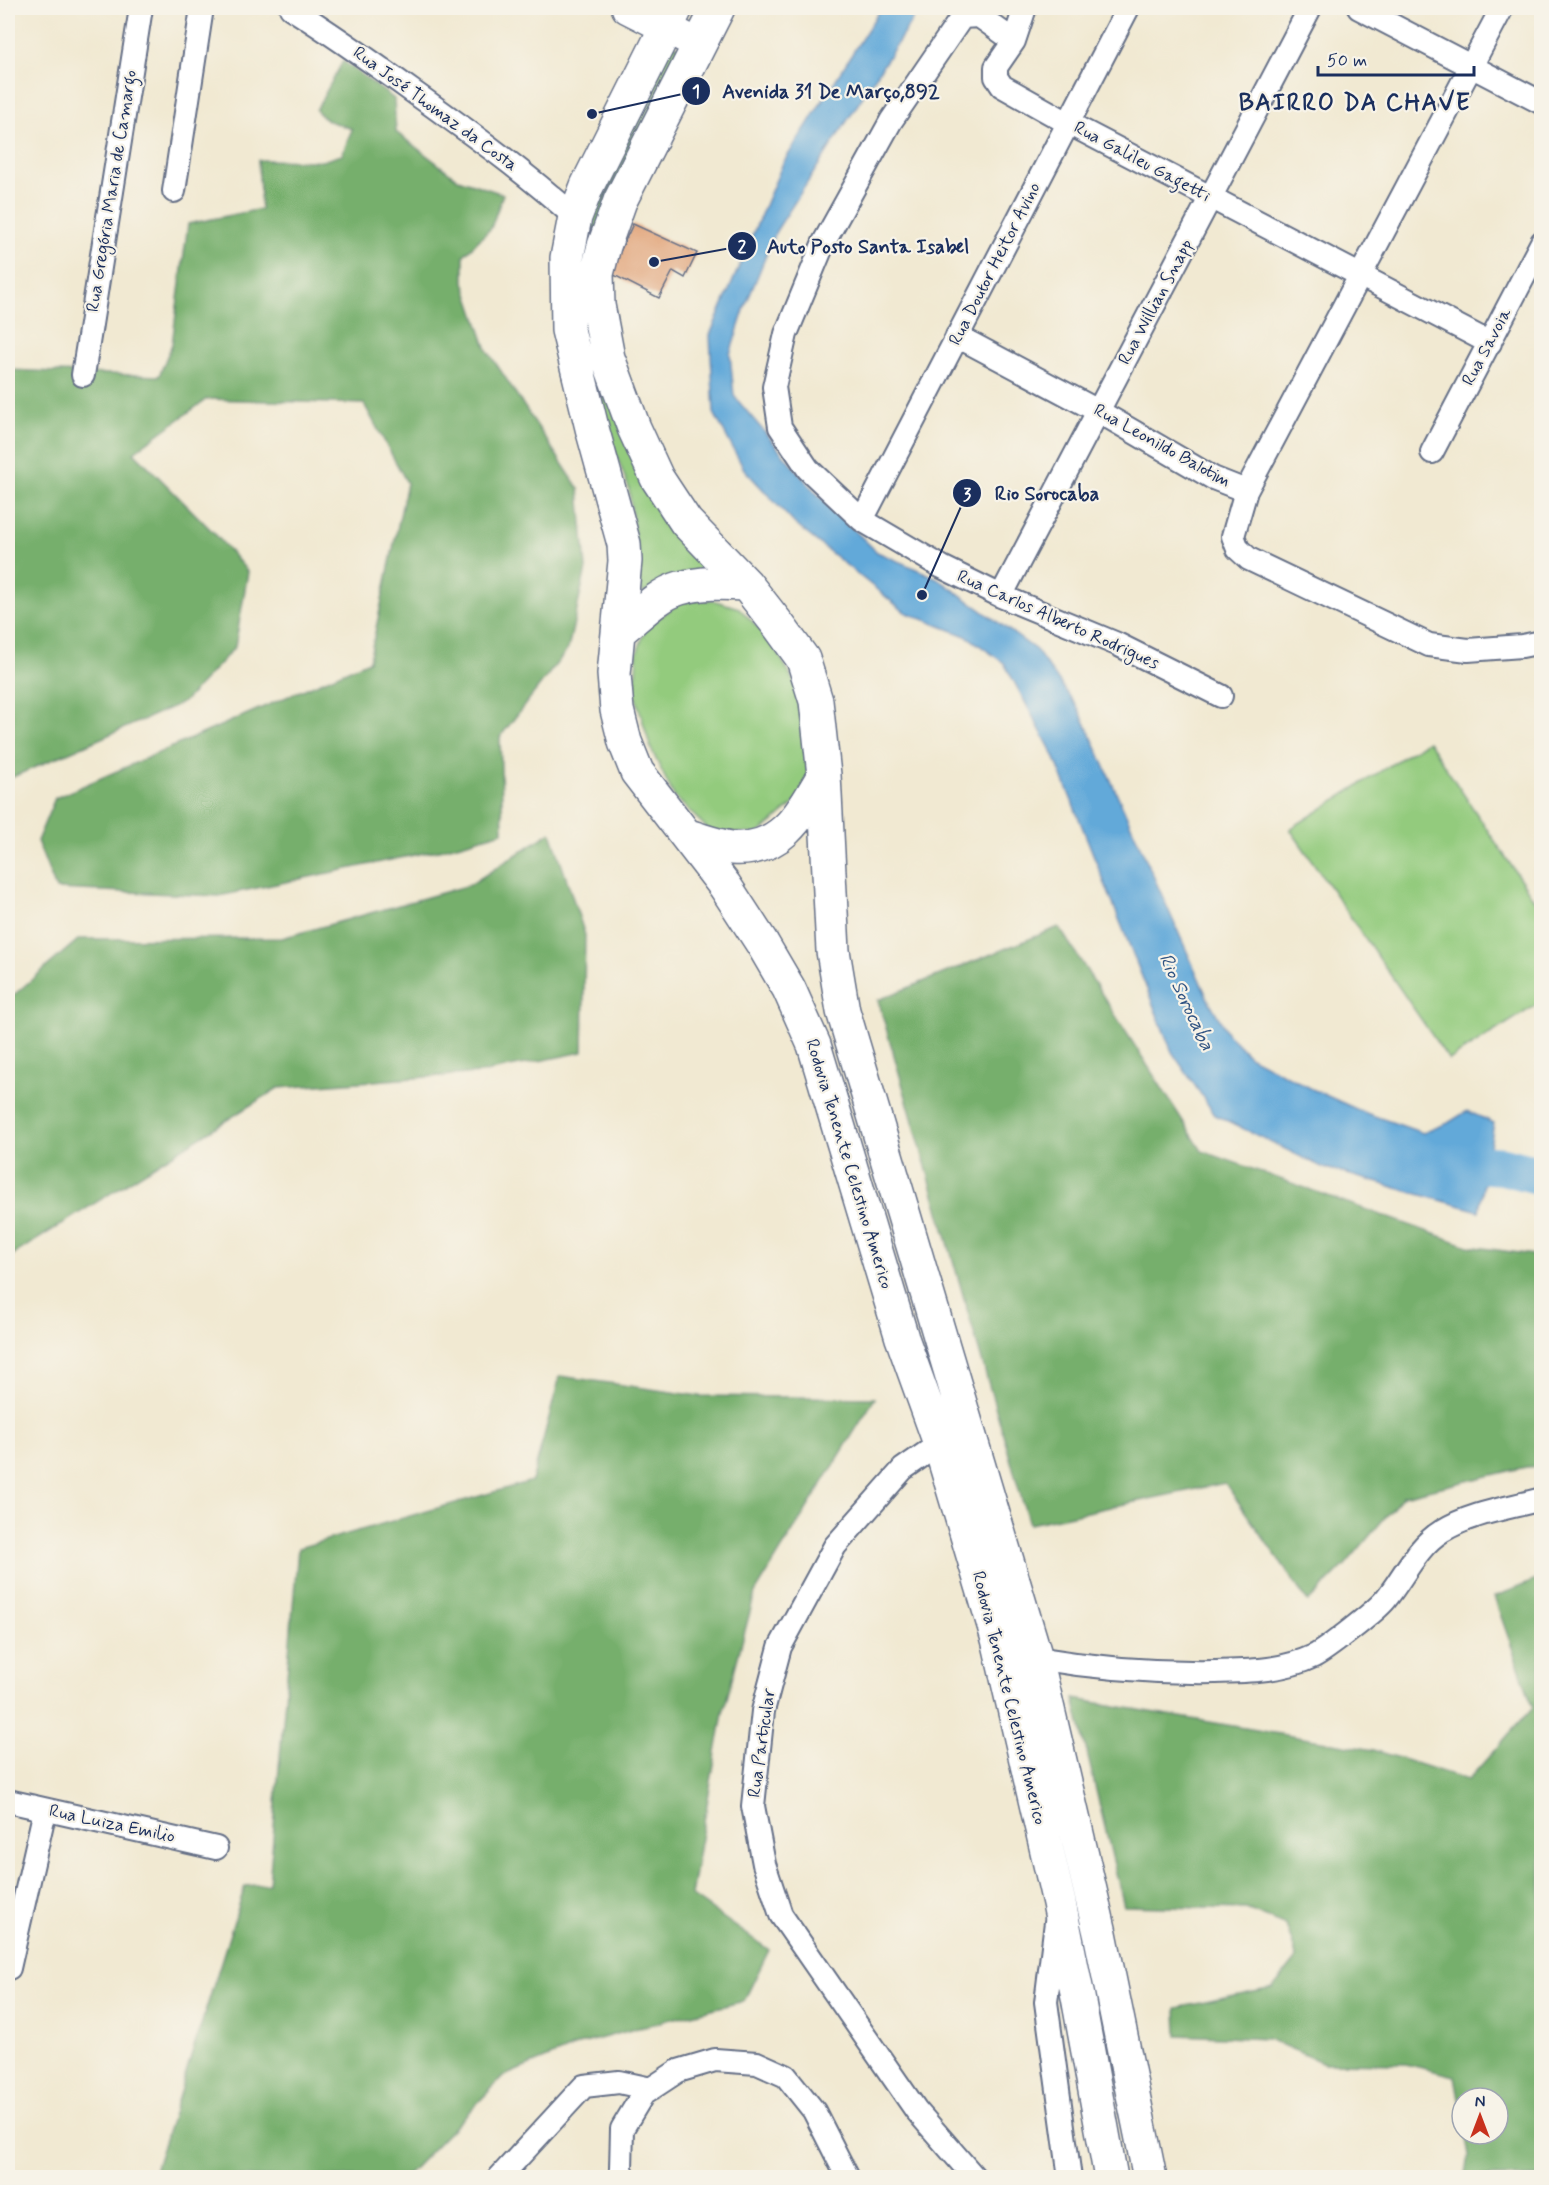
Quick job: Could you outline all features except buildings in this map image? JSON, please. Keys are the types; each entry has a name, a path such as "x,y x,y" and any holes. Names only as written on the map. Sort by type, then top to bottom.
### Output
{"highway":[{"name":"Rodovia Tenente Celestino Americo","path":"718,8 620,201 597,274 598,305 609,358 634,428 657,478 686,522 746,584 780,626 803,659 816,701 824,775 833,951 843,1011 1035,1658 1100,1933 1150,2178"},
{"name":"Rodovia Tenente Celestino Americo","path":"671,18 587,186 575,217 567,258 568,330 592,432 624,544 625,561 614,674 617,710 625,742 637,772 725,886 762,943 789,989 814,1045 902,1338 939,1444 998,1639 1059,1903 1111,2178"},
{"path":"619,631 660,598 679,588 713,583 746,584"},
{"path":"687,836 732,848 757,846 777,838 798,819 824,775"}],"main road":[{"path":"627,8 671,18 700,45"}],"street":[{"name":"Rua Gregória Maria de Camargo","path":"83,375 141,8"},
{"path":"174,191 202,8"},
{"name":"Rua José Thomaz da Costa","path":"291,8 325,29 459,125 545,190 575,217"},
{"name":"Rua Galileu Gagetti","path":"1024,8 1014,41 996,67 996,77 1002,86 1210,198 1490,343"},
{"name":"Rua Doutor Heitor Avino","path":"862,520 1128,8"},
{"name":"Rua Willian Snapp","path":"1001,596 1310,8"},
{"path":"1359,8 1542,103"},
{"path":"1246,492 1502,8"},
{"name":"Rua Carlos Alberto Rodrigues","path":"1014,41 979,16 962,16 891,121 824,242 786,334 774,387 780,427 808,469 862,520 942,567 1001,596 1117,644 1221,696"},
{"name":"Rua Savoia","path":"1432,452 1542,242"},
{"name":"Rua Leonildo Balotim","path":"957,336 1098,411 1213,478 1246,492 1233,536 1238,549 1249,559 1429,645 1468,650 1540,642"},
{"name":"Rua Particular","path":"939,1444 903,1469 835,1546 780,1647 763,1711 753,1806 764,1864 781,1915 916,2110 975,2178"},
{"path":"1035,1658 1084,1666 1180,1673 1261,1671 1288,1666 1315,1655 1383,1602 1420,1550 1442,1531 1472,1518 1542,1499"},
{"name":"Rua Luiza Emilio","path":"8,1801 216,1848"},
{"path":"9,1968 45,1810"},
{"path":"1059,1903 1046,2002 1070,2178"},
{"path":"625,2178 621,2169 622,2129 643,2094 678,2071 715,2060 757,2063 786,2076 814,2111 848,2178"},
{"path":"499,2178 584,2086 619,2082 651,2089"}],"path":[{"path":"1540,642 1539,771 1542,779"}],"green space":[{"path":"671,44 686,50 601,218 633,459 660,516 685,548 715,574 641,593 629,488 584,371 575,250"},
{"path":"343,61 394,99 396,132 458,179 503,194 491,228 464,255 464,282 487,350 579,489 586,569 568,649 500,737 503,832 443,849 219,896 56,889 37,841 55,798 369,661 407,483 364,404 207,399 134,452 215,534 248,572 235,647 184,702 8,779 8,370 159,376 172,344 188,224 261,209 258,160 322,161 342,155 352,129 326,120 316,110"},
{"path":"712,600 739,608 772,642 800,693 808,775 804,795 758,834 711,832 674,796 651,749 635,695 637,653 646,628 680,602"},
{"path":"1428,741 1541,910 1541,1002 1449,1060 1290,829"},
{"path":"551,832 585,935 583,1052 481,1073 278,1088 8,1258 8,1000 79,939 282,938 470,885"},
{"path":"1059,927 1202,1151 1468,1246 1541,1256 1541,1466 1526,1467 1403,1496 1346,1564 1308,1602 1225,1483 1029,1524 878,1000"},
{"path":"560,1376 699,1396 875,1398 755,1593 723,1713 691,1895 769,1950 744,2001 581,2044 504,2076 405,2177 153,2177 245,1886 269,1884 298,1548 532,1481"},
{"path":"1541,1578 1541,2177 1465,2177 1469,2156 1467,2146 1510,2146 1510,2086 1457,2086 1455,2076 1406,2064 1324,2063 1268,2039 1177,2035 1176,2008 1273,1988 1297,1958 1286,1925 1246,1909 1124,1906 1074,1699 1374,1750 1468,1780 1533,1707 1494,1597"}],"water":[{"name":"Rio Sorocaba","path":"881,8 920,8 776,231 745,307 730,354 734,396 815,492 877,552 937,578 1036,650 1078,708 1208,999 1228,1034 1249,1056 1312,1089 1363,1112 1423,1133 1448,1123 1467,1111 1494,1123 1479,1211 1322,1167 1215,1115 1172,1052 1054,756 1004,663 968,637 905,612 795,524 744,469 714,413 710,335 783,163"}],"waterway":[{"name":"Rio Sorocaba","path":"1437,1161 1503,1166 1542,1176"}],"place":[{"name":"Avenida 31 De Março,892","path":"592,114"},
{"name":"Auto Posto Santa Isabel","path":"654,262"},
{"name":"Rio Sorocaba","path":"922,595"}],"district":[{"name":"BAIRRO DA CHAVE","path":"1355,103"}]}
